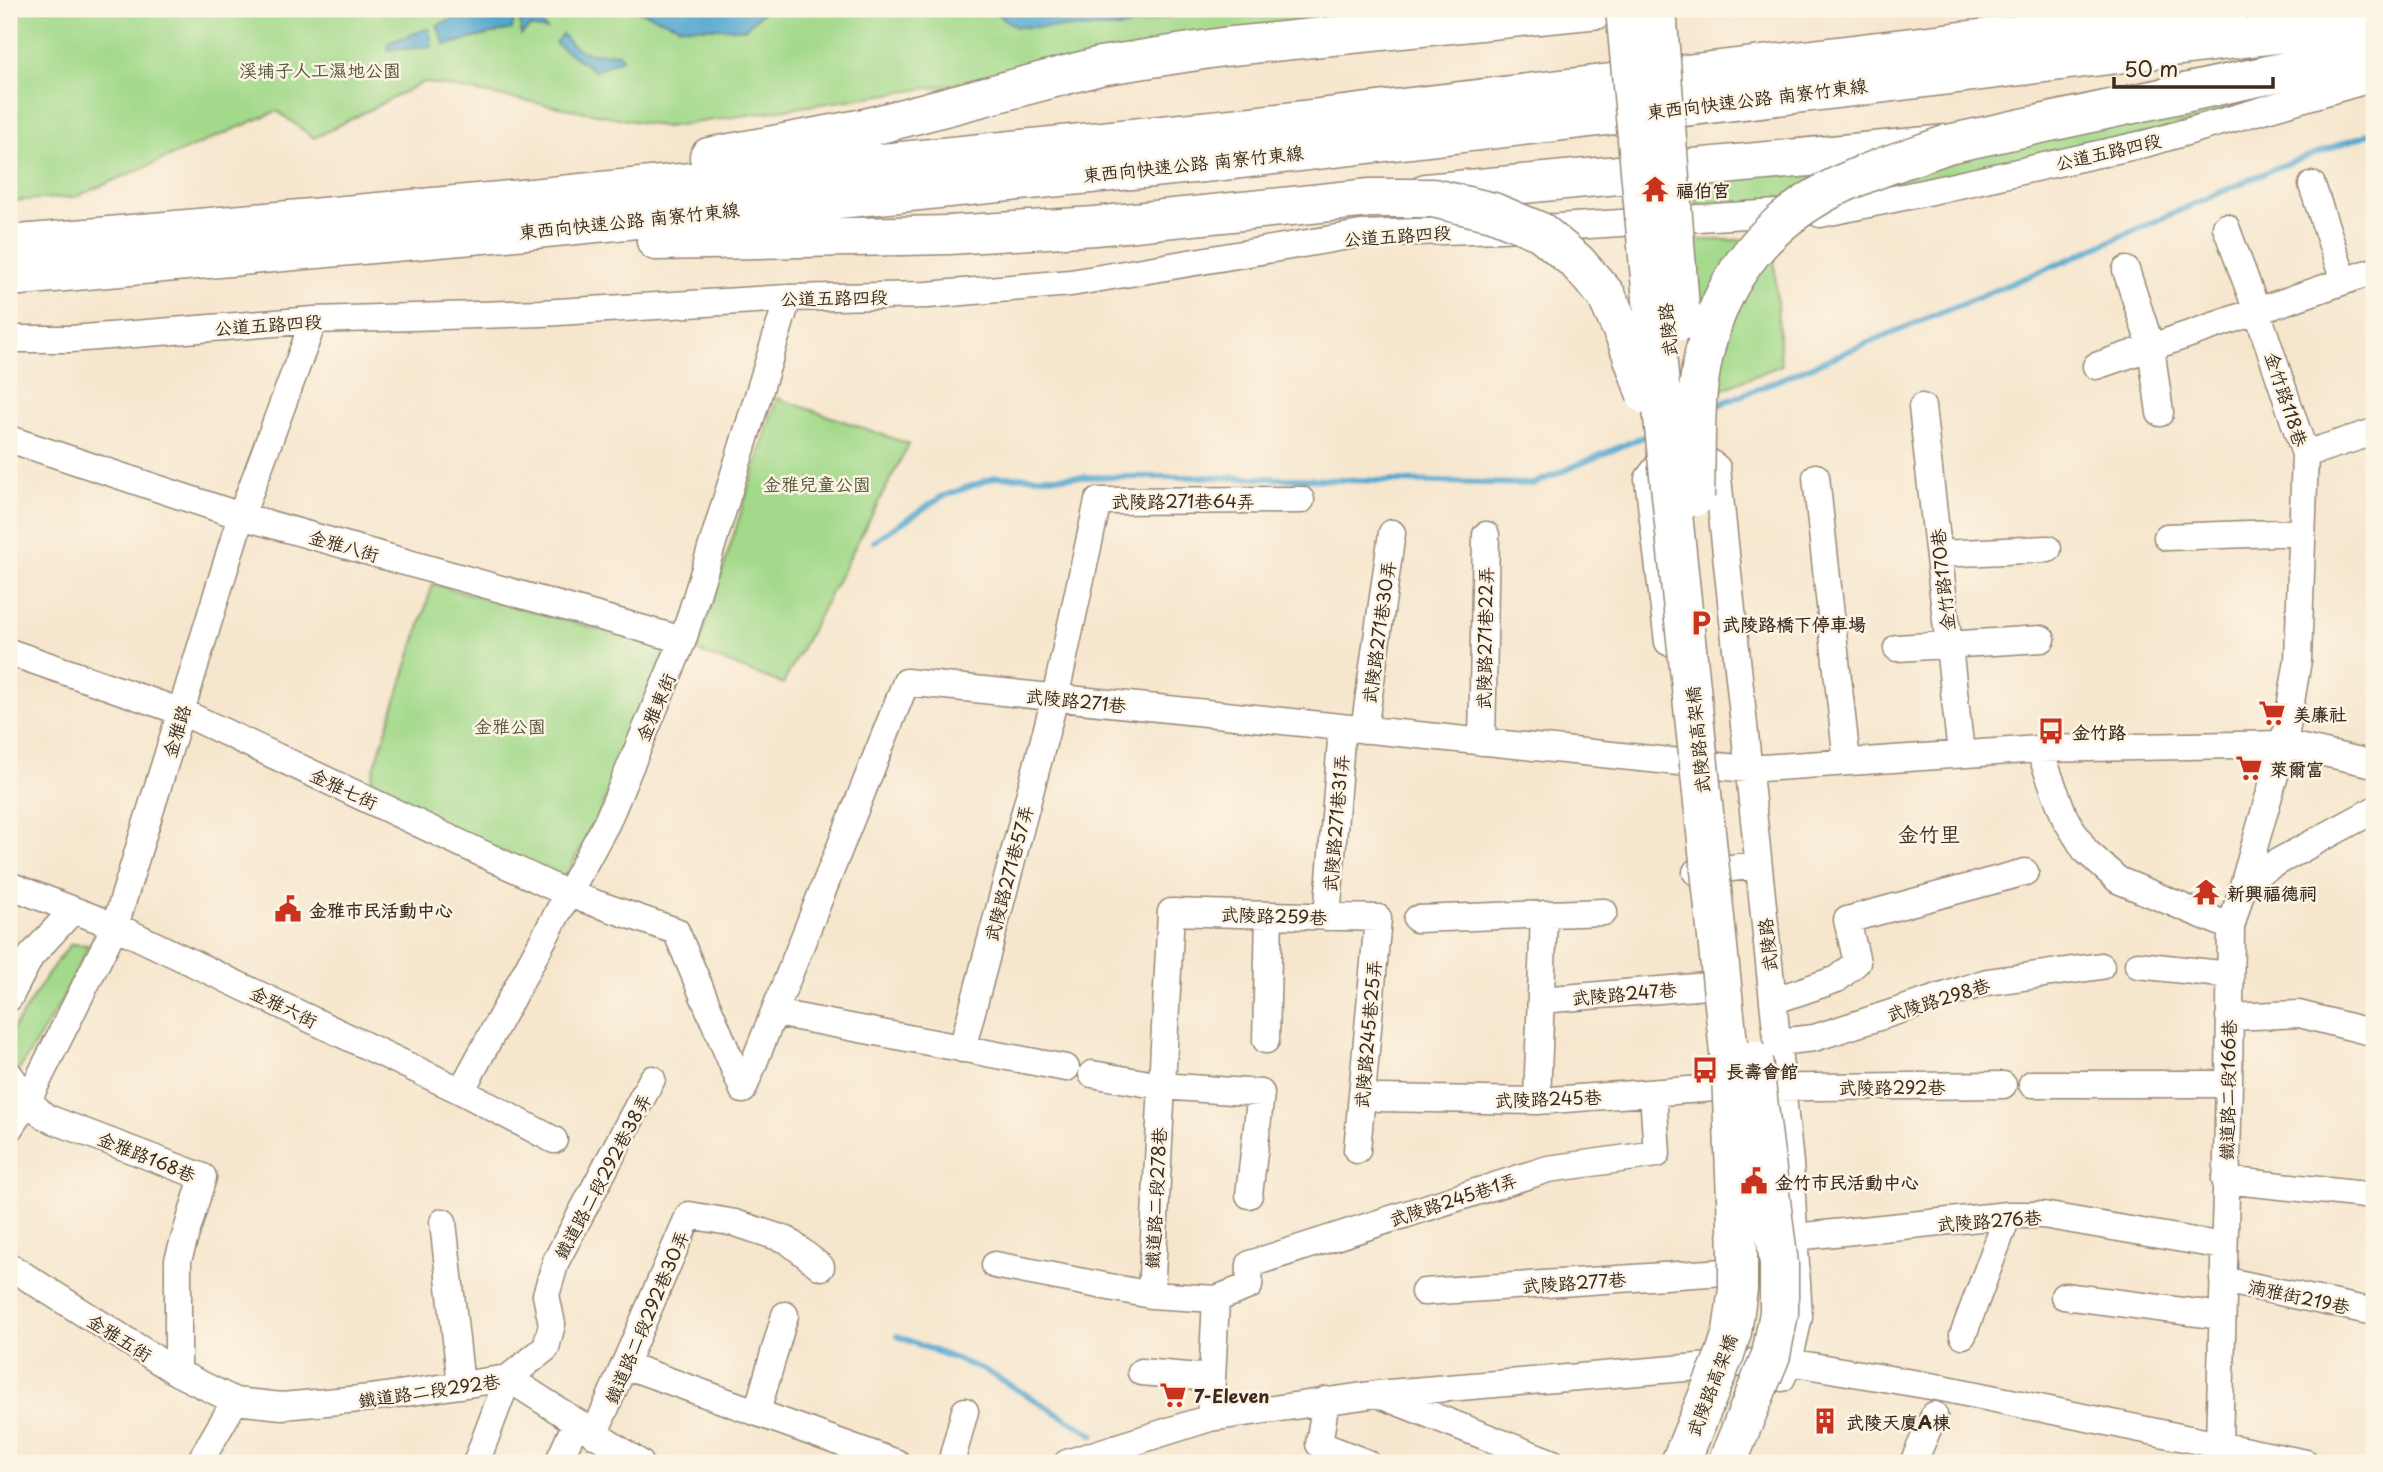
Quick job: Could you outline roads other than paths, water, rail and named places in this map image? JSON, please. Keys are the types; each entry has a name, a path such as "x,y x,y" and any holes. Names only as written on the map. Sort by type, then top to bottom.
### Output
{"highway":[{"path":"1599,9 1223,47 1100,66 865,128 734,153 594,173 549,183 503,217 539,243 576,245 730,238 829,239 949,235 1095,226 1366,216 1655,172 1948,144 2374,52"},
{"name":"武陵路高架橋","path":"1625,9 1655,172 1684,498 1752,1071 1779,1264 1779,1313 1771,1355 1727,1463"},
{"name":"武陵路高架橋","path":"1655,172 1657,9"},
{"name":"東西向快速公路 南寮竹東線","path":"9,244 503,217 1223,161 1852,71 2230,9"},
{"name":"東西向快速公路 南寮竹東線","path":"1852,71 2293,32 2374,19"},
{"path":"1684,498 1699,389 1712,325 1734,275 1756,246 1790,215 1826,192 1948,144"},
{"path":"1366,216 1433,198 1493,212 1541,232 1577,262 1606,295 1627,341 1656,429 1684,498"},
{"name":"東西向快速公路 南寮竹東線","path":"9,277 503,217"},
{"path":"1703,1463 1744,1365 1758,1311 1763,1261 1762,1193 1752,1071"},
{"name":"武陵路高架橋","path":"1680,1463 1726,1354 1732,1332 1738,1289 1752,1071"}],"street":[{"name":"公道五路四段","path":"9,339 71,339 314,320 541,313 788,298 927,295 1071,283 1366,216 1653,217 1765,228 1837,209 1918,194 2148,143 2374,78"},
{"path":"2312,185 2344,281"},
{"name":"武陵路","path":"1653,217 1678,438 1648,479 1696,872 1707,986 1752,1071 1795,1237 1799,1317 1789,1362 1746,1463"},
{"name":"金竹路118巷","path":"2226,227 2305,454 2298,660 2284,744"},
{"path":"2126,270 2151,346 2160,412"},
{"path":"2096,366 2374,271"},
{"name":"金雅東街","path":"461,1091 607,822 683,640 788,298"},
{"name":"金雅路","path":"9,1129 28,1100 116,926 241,516 314,320"},
{"name":"金竹路170巷","path":"1922,407 1961,753"},
{"path":"2305,454 2374,432"},
{"name":"武陵路","path":"1663,1463 1722,1321 1724,1272 1752,1071 1773,1001 1717,468 1678,438"},
{"name":"金雅八街","path":"9,439 241,516 683,640"},
{"path":"1816,477 1847,762"},
{"name":"武陵路271巷64弄","path":"1055,698 1098,501 1301,500"},
{"path":"2167,537 2302,532"},
{"name":"武陵路271巷30弄","path":"1353,729 1392,533"},
{"name":"武陵路271巷22弄","path":"1482,742 1486,534"},
{"path":"1939,554 2048,549"},
{"path":"1898,648 2042,639"},
{"name":"金雅七街","path":"9,652 182,712 568,894 676,931 743,1090"},
{"name":"武陵路271巷","path":"743,1090 906,682 1683,763"},
{"name":"武陵路271巷57弄","path":"961,1049 1055,698"},
{"name":"武陵路271巷31弄","path":"1327,917 1353,729"},
{"path":"1683,763 1747,769 2039,749 2284,744 2374,764"},
{"name":"鐵道路二段166巷","path":"2222,1454 2223,1246 2231,927 2284,744"},
{"path":"2039,749 2065,818 2085,850 2118,880 2231,927"},
{"path":"2246,879 2374,810"},
{"path":"1696,872 1758,865"},
{"path":"1773,1001 1837,979 1857,962 1847,920 2025,872"},
{"name":"金雅六街","path":"9,885 116,926 461,1091 554,1140"},
{"path":"9,999 31,956 73,910"},
{"name":"武陵路259巷","path":"1171,912 1378,918"},
{"name":"鐵道路二段278巷","path":"1171,912 1151,1295 1216,1299"},
{"path":"1417,919 1604,912"},
{"path":"1537,1101 1544,914"},
{"path":"1266,1040 1269,915"},
{"name":"武陵路245巷25弄","path":"1357,1150 1378,918"},
{"name":"武陵路298巷","path":"1752,1071 1814,1038 1987,982 2101,965"},
{"path":"2138,965 2230,975"},
{"name":"武陵路247巷","path":"1541,1000 1707,986"},
{"path":"776,1013 1066,1068"},
{"path":"2229,1017 2299,1014 2374,1034"},
{"name":"武陵路292巷","path":"1752,1071 2003,1086"},
{"name":"武陵路245巷","path":"1379,1098 1537,1101 1653,1093 1752,1071"},
{"path":"9,1074 28,1100"},
{"path":"1092,1074 1161,1086 1261,1093 1249,1195"},
{"name":"鐵道路二段292巷38弄","path":"508,1378 547,1348 552,1324 546,1295 556,1261 652,1079"},
{"path":"2032,1084 2229,1084"},
{"name":"武陵路245巷1弄","path":"1216,1299 1249,1286 1250,1264 1548,1169 1657,1154 1653,1093"},
{"name":"金雅路168巷","path":"28,1100 45,1117 203,1177 178,1260 178,1373"},
{"path":"2225,1180 2374,1196"},
{"name":"武陵路276巷","path":"1795,1237 2008,1215 2043,1214 2223,1246"},
{"name":"鐵道路二段292巷30弄","path":"558,1463 585,1429 625,1365 690,1215 735,1223 787,1240 821,1268"},
{"path":"1963,1335 2008,1215"},
{"path":"443,1222 461,1385"},
{"path":"995,1265 1151,1295"},
{"name":"金雅五街","path":"9,1266 178,1373 235,1401"},
{"name":"武陵路277巷","path":"1424,1292 1724,1272"},
{"name":"湳雅街219巷","path":"2223,1280 2374,1312"},
{"path":"2064,1296 2222,1316"},
{"path":"1210,1418 1216,1299"},
{"path":"757,1412 785,1315"},
{"path":"1067,1463 1210,1418 1326,1400 1769,1361 1942,1388 2222,1454 2306,1463"},
{"path":"625,1365 897,1463"},
{"path":"1141,1372 1211,1378"},
{"path":"476,1463 508,1378"},
{"name":"鐵道路二段292巷","path":"235,1401 282,1406 372,1398 508,1378 640,1463"},
{"path":"1377,1394 1553,1463"},
{"path":"1326,1400 1320,1444 1367,1463"},
{"path":"199,1463 235,1401"},
{"path":"951,1463 965,1411"},
{"path":"1913,1463 1934,1415"}],"water":[{"path":"634,9 766,9 745,29 681,27"},
{"path":"990,9 1199,9 1120,28 1016,27"},
{"path":"472,12 515,15 512,29 445,45 437,25"},
{"path":"520,18 539,20 547,30 530,27 521,35"},
{"path":"429,28 432,47 388,50 388,43"},
{"path":"562,34 581,50 619,53 622,59 595,71 555,43"}],"waterway":[{"path":"1711,408 2063,262 2278,167 2374,132"},
{"path":"874,541 941,497 996,477 1210,477 1533,484 1652,433"},
{"path":"897,1336 986,1371 1094,1435"},
{"path":"1134,1454 1158,1463"}],"place":[{"name":"福伯宮","path":"1655,189"},
{"name":"武陵路橋下停車場","path":"1701,623"},
{"name":"美廉社","path":"2272,713"},
{"name":"金竹路","path":"2051,731"},
{"name":"萊爾富","path":"2249,768"},
{"name":"新興福德祠","path":"2206,892"},
{"name":"金雅市民活動中心","path":"288,909"},
{"name":"長壽會館","path":"1705,1070"},
{"name":"金竹市民活動中心","path":"1754,1181"},
{"name":"7-Eleven","path":"1173,1395"},
{"name":"武陵天廈A棟","path":"1825,1421"}],"district":[{"name":"金竹里","path":"1929,833"}],"park label":[{"name":"溪埔子人工濕地公園","path":"320,69"},
{"name":"金雅兒童公園","path":"817,483"},
{"name":"金雅公園","path":"510,725"}]}
